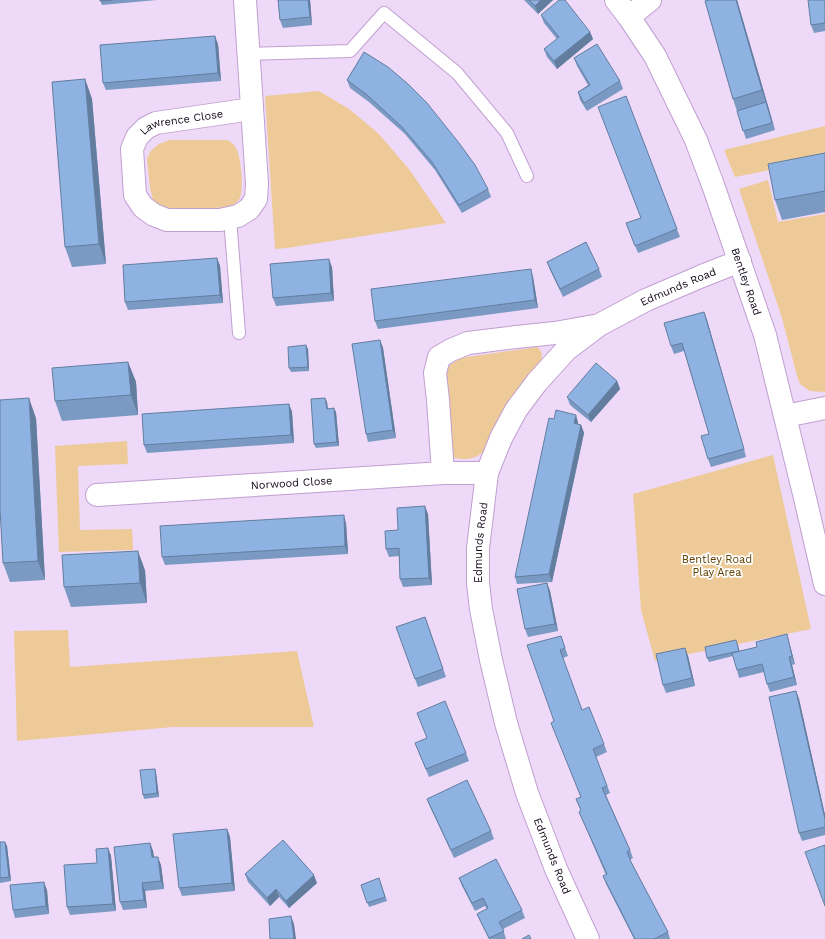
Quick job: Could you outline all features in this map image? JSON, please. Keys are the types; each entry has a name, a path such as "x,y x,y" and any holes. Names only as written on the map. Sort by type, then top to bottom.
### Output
{"street":[{"name":"Lawrence Close","path":"245,0 257,184 256,199 249,209 238,216 220,220 167,220 154,215 144,207 135,194 132,149 137,137 146,128 156,123 252,109"},
{"name":"Bentley Road","path":"616,0 655,56 696,140 740,261 765,334 825,584"},
{"path":"629,17 650,0"},
{"name":"Edmunds Road","path":"588,939 556,869 527,793 506,723 491,660 481,610 478,583 478,548 487,473 501,438 516,410 532,388 566,350 599,325 646,300 740,261"},
{"path":"443,473 435,373 439,358 451,350 468,343 555,333 599,325"},
{"path":"785,416 825,408"},
{"name":"Norwood Close","path":"97,495 443,473 487,473"}],"lane":[{"path":"248,54 350,51 384,13 456,73 507,132 527,176"},
{"path":"230,218 239,333"}],"green space":[{"path":"319,91 349,109 378,133 409,169 446,223 275,249 265,96"},
{"path":"825,126 825,159 735,177 724,150"},
{"path":"170,140 227,140 232,143 238,152 241,173 242,188 238,201 228,207 169,211 156,206 150,188 147,159 150,152 155,147"},
{"path":"768,180 778,222 825,214 825,392 810,391 800,384 782,318 739,189"},
{"path":"537,347 542,353 541,360 510,403 485,451 476,457 468,459 450,457 444,372 450,365 460,358"},
{"path":"127,441 128,464 78,466 80,530 132,529 133,550 59,552 55,446"},
{"name":"Bentley Road Play Area","path":"773,455 811,629 655,661 641,610 633,494"},
{"path":"68,630 70,667 297,651 314,727 173,727 17,741 14,631"}],"building":[{"path":"278,0 308,0 310,17 280,20"},
{"path":"529,0 541,0 535,6"},
{"path":"559,0 565,0 590,32 554,61 544,49 559,37 541,15"},
{"path":"736,0 762,90 733,99 705,1"},
{"path":"808,0 825,0 825,23 811,25"},
{"path":"215,36 218,73 103,83 100,45"},
{"path":"597,44 620,81 584,103 578,92 590,85 574,58"},
{"path":"364,52 388,67 427,103 475,165 488,189 459,205 432,162 402,127 366,94 347,80"},
{"path":"85,79 99,244 65,247 52,82"},
{"path":"626,96 677,229 635,246 626,223 641,218 598,107"},
{"path":"766,102 772,123 743,131 737,111"},
{"path":"825,153 825,191 775,200 768,164"},
{"path":"586,242 599,269 560,289 547,262"},
{"path":"217,258 220,295 125,302 123,265"},
{"path":"329,259 331,293 273,298 270,264"},
{"path":"531,269 535,300 375,321 371,289"},
{"path":"704,312 744,449 708,459 701,436 709,434 682,343 671,346 664,323"},
{"path":"380,340 393,430 366,434 352,344"},
{"path":"306,345 308,367 289,368 288,347"},
{"path":"128,362 131,395 55,401 52,368"},
{"path":"596,363 617,381 588,415 567,397"},
{"path":"29,398 38,561 3,563 0,509 0,400"},
{"path":"325,398 327,409 334,408 337,442 314,444 311,399"},
{"path":"289,404 291,435 144,445 142,414"},
{"path":"556,410 576,415 574,423 581,425 549,574 515,577 549,418 554,419"},
{"path":"425,506 429,578 400,579 399,548 386,549 385,531 398,530 397,508"},
{"path":"344,515 345,546 162,557 160,526"},
{"path":"138,551 140,583 64,587 62,555"},
{"path":"547,583 555,624 525,629 517,589"},
{"path":"425,617 443,669 415,679 396,627"},
{"path":"787,634 792,656 789,657 794,677 767,684 762,664 737,670 732,653 757,647 756,642"},
{"path":"561,636 565,648 560,650 582,710 589,707 604,744 593,749 607,786 602,788 630,850 627,852 631,862 668,932 654,939 635,939 603,876 607,874 579,812 581,810 576,799 581,797 551,723 554,721 527,645"},
{"path":"736,640 739,651 707,658 705,647"},
{"path":"685,648 692,678 663,685 656,654"},
{"path":"796,691 825,819 825,827 799,833 769,697"},
{"path":"445,701 466,753 426,769 415,743 427,738 417,713"},
{"path":"155,769 157,793 143,795 140,770"},
{"path":"467,780 491,831 451,850 427,799"},
{"path":"227,829 232,883 179,888 173,834"},
{"path":"283,840 314,875 286,901 276,889 267,898 245,874"},
{"path":"0,842 5,842 9,877 0,878"},
{"path":"150,843 152,857 158,857 161,881 142,883 144,900 120,902 114,847"},
{"path":"825,845 825,906 805,852"},
{"path":"108,848 113,904 67,907 64,865 97,863 96,849"},
{"path":"496,859 522,910 499,922 504,931 489,938 477,914 488,908 483,898 472,903 459,878"},
{"path":"379,878 385,897 367,903 361,885"},
{"path":"44,882 46,906 13,910 10,885"},
{"path":"291,916 294,939 270,939 269,919"},
{"path":"529,935 531,939 522,939"}]}
